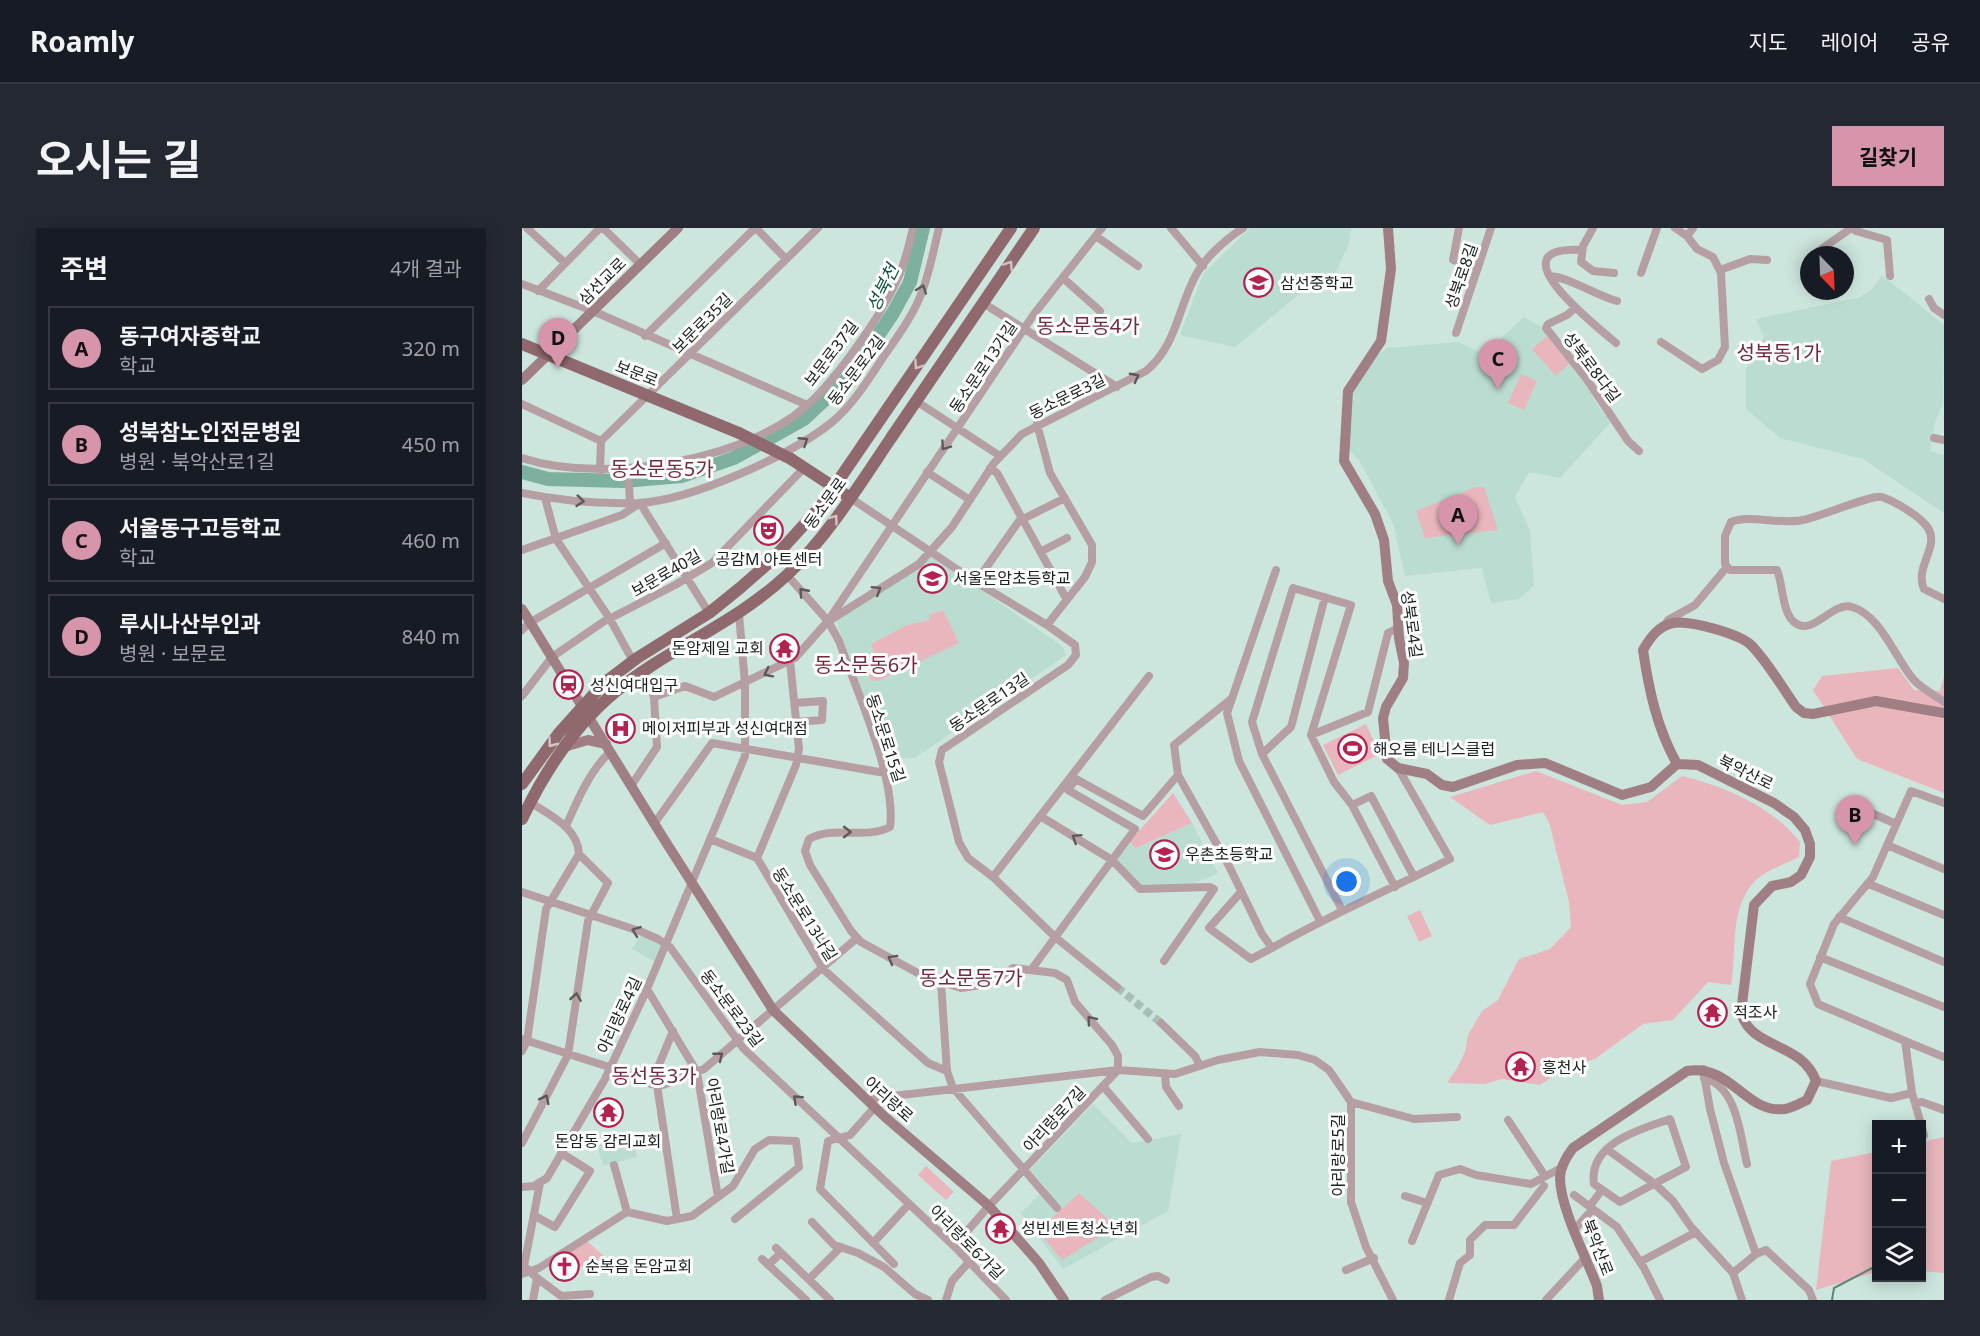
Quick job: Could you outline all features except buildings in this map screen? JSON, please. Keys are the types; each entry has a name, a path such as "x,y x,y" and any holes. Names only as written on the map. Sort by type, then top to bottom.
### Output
{"main road":[{"name":"동소문로","path":"522,819 564,747 589,717 615,692 643,672 739,614 788,575 813,547 1034,228"},
{"name":"동소문로","path":"522,782 582,705 633,661 709,613 772,560 821,506 1010,229"},
{"name":"보문로","path":"522,344 739,433 804,468"},
{"path":"804,468 849,497"}],"street":[{"path":"527,228 565,263"},
{"path":"538,291 601,228 640,264"},
{"name":"삼선교로","path":"522,380 678,228"},
{"path":"645,336 755,228 786,259"},
{"name":"보문로35길","path":"601,441 818,228"},
{"name":"보문로37길","path":"522,458 600,471 628,469 695,458 755,437 807,405 844,362 897,281 913,228"},
{"name":"동소문로2길","path":"522,493 545,498 640,503 675,496 729,478 798,446 832,422 862,388 900,333 922,291 939,228"},
{"name":"동소문로13가길","path":"891,524 1024,329 1102,228"},
{"path":"1171,228 1203,266"},
{"name":"동소문로3길","path":"828,621 919,564 952,527 990,468 1022,434 1037,424 1117,387 1146,371 1159,360 1170,341 1197,273 1243,228"},
{"name":"성북로4길","path":"1388,228 1391,268 1381,341 1348,391 1344,461 1375,514 1384,540 1384,557 1397,605 1404,663 1403,678 1386,707 1383,718 1387,759 1398,768"},
{"path":"1459,228 1453,260 1478,268"},
{"name":"성북로8길","path":"1456,333 1491,228"},
{"path":"1593,228 1582,250 1581,262 1593,271 1614,273"},
{"path":"1641,273 1657,228"},
{"path":"1661,342 1701,369 1718,360 1725,347 1720,270 1713,257 1697,249 1686,236 1675,228"},
{"path":"1686,236 1693,228"},
{"path":"1826,246 1850,229 1856,228 1856,231 1887,240 1890,276"},
{"path":"1096,236 1138,266"},
{"path":"1582,250 1560,249 1552,253 1546,270 1550,276 1560,277 1596,295 1617,301"},
{"path":"1720,270 1750,259 1767,260"},
{"name":"성북로8다길","path":"1550,276 1556,288 1575,308 1616,343"},
{"path":"1063,278 1100,311"},
{"path":"522,284 593,311 645,336 807,405"},
{"path":"1929,299 1934,308 1944,315"},
{"path":"983,303 1117,387"},
{"name":"성북로8다길","path":"1575,308 1567,315 1548,324 1546,328 1586,378 1628,441 1639,451"},
{"path":"916,401 1000,456"},
{"path":"522,404 601,441 600,471"},
{"path":"1037,424 1045,462 1092,545 1092,562 1085,577 1047,625"},
{"path":"1934,438 1944,440"},
{"name":"보문로40길","path":"522,696 552,657 610,619 712,562 804,468"},
{"path":"990,468 997,473 1042,550 1067,600"},
{"path":"628,469 630,502"},
{"path":"927,472 969,500"},
{"path":"1665,627 1668,620 1695,605 1727,567 1725,536 1731,522 1738,519 1776,523 1800,521 1881,496 1922,520 1930,530 1931,544 1921,571 1920,581 1924,589 1944,599"},
{"name":"동소문로13길","path":"849,497 1075,645 1076,655 1068,665 942,750 939,762 959,842 968,858 993,877"},
{"path":"545,498 556,539 610,619 633,661"},
{"path":"976,582 1019,521 1065,498"},
{"path":"522,550 622,515 640,503 709,613"},
{"path":"654,697 685,686 714,697 790,661 828,621 891,524"},
{"path":"1042,550 1067,538"},
{"path":"526,623 666,543"},
{"path":"1727,567 1730,570 1777,570 1782,581 1788,614 1794,622 1802,626 1814,624 1843,606 1853,607 1864,613 1888,638 1916,682 1944,702"},
{"path":"1276,570 1227,713 1239,761 1320,921"},
{"name":"동소문로15길","path":"788,575 828,621 839,641 885,773 892,813 890,827 880,832 821,832 809,839 805,851 810,865 857,938 924,977 961,988 989,984 1013,968 1055,973 1067,980 1075,1002 1115,1050 1118,1056 1118,1070"},
{"path":"1342,910 1262,754 1252,722 1293,588 1351,605 1311,735 1334,782 1352,805 1395,887"},
{"path":"1262,754 1291,727 1324,597"},
{"name":"아리랑로","path":"522,609 526,623 538,635 654,824 773,1010 871,1103 989,1206 1039,1263 1064,1300"},
{"path":"739,614 745,684 746,749"},
{"path":"1398,768 1427,774 1442,785 1453,787 1517,765 1545,763 1622,795 1651,787 1677,764 1661,731 1649,686 1643,650 1656,632 1674,623 1740,637 1751,645 1796,707 1804,713 1813,714 1876,701 1944,713"},
{"path":"1311,735 1368,712 1388,633 1398,628"},
{"name":"동소문로13나길","path":"790,661 795,703 797,759 757,858 823,969 928,1064 947,1071"},
{"path":"631,786 657,747 654,697 643,672"},
{"path":"1116,987 1055,937 993,877 1149,676"},
{"path":"1231,699 1174,745 1178,775 1262,934 1272,948"},
{"path":"795,703 823,701 822,720 796,722"},
{"path":"564,747 588,740 608,748 586,784 566,826"},
{"path":"654,824 712,743 885,773"},
{"name":"아리랑로4길","path":"540,1183 547,1178 609,1067 647,989 664,943 710,839 746,749"},
{"name":"북악산로","path":"1677,764 1698,765 1774,803 1794,817 1805,830 1810,844 1810,857 1801,875 1791,882 1772,886 1754,904 1741,1013 1744,1022 1754,1034 1804,1060 1816,1081"},
{"path":"1241,892 1209,928 1251,959 1320,921 1450,859 1398,768"},
{"path":"1031,970 1135,829 1068,790 1076,779 1143,816 1178,775"},
{"path":"1944,803 1911,791 1869,884 1839,917 1810,984 1818,1004 1944,1057"},
{"path":"1352,805 1371,796 1414,877"},
{"path":"522,1051 549,901 579,854 579,843 566,826 530,802"},
{"path":"1865,810 1896,824"},
{"path":"1040,816 1112,860 1140,889 1210,887 1214,889 1164,961"},
{"path":"710,839 757,858"},
{"path":"1887,845 1944,869"},
{"path":"522,1143 568,1054 588,921 608,883 579,854"},
{"path":"1869,884 1944,915"},
{"name":"동소문로23길","path":"522,892 642,932 664,943 737,1041 839,1139"},
{"path":"1839,917 1944,962"},
{"path":"813,927 833,959"},
{"path":"524,1040 654,1084 683,1079 697,1072 737,1041 857,938"},
{"path":"1820,957 1944,1007"},
{"path":"941,983 947,1071 952,1088 1024,1171"},
{"name":"아리랑로4가길","path":"647,989 697,1072 718,1197"},
{"path":"1161,1023 1196,1056 1200,1066"},
{"path":"673,1030 654,1084 677,1219"},
{"path":"1905,1041 1912,1094 1919,1120"},
{"name":"아리랑로5길","path":"871,1103 952,1088 1118,1070 1175,1074 1218,1059 1260,1052 1298,1055 1315,1060 1329,1070 1351,1102 1351,1202 1366,1247 1374,1258 1393,1300"},
{"name":"아리랑로7길","path":"989,1206 1118,1070"},
{"path":"1412,1241 1438,1175 1460,1169 1476,1175 1531,1184 1563,1167 1573,1148 1687,1071 1722,1077 1766,1108 1786,1109 1807,1100 1816,1081 1891,1098 1912,1094"},
{"path":"1165,1074 1166,1087 1179,1106"},
{"path":"1703,1074 1724,1163 1756,1254"},
{"path":"1703,1074 1732,1102 1747,1164"},
{"name":"아리랑로7길","path":"1103,1086 1148,1139"},
{"path":"1351,1102 1414,1119 1457,1117"},
{"path":"1915,1103 1922,1102 1944,1110"},
{"path":"871,1103 850,1135 828,1141 820,1189 894,1264"},
{"path":"1670,1119 1686,1167 1655,1184 1620,1202 1600,1191 1594,1184 1593,1176 1608,1150 1629,1132 1670,1119"},
{"path":"1508,1120 1545,1176"},
{"name":"아리랑로6가길","path":"839,1139 954,1246 1006,1300"},
{"path":"525,1273 627,1212 667,1221 692,1216 733,1186 755,1149 769,1140 796,1141 799,1167 735,1219"},
{"path":"1608,1150 1655,1184 1673,1201 1696,1232 1733,1273 1742,1300"},
{"path":"535,1216 555,1227 590,1171 561,1152"},
{"path":"614,1165 627,1212"},
{"name":"북악산로","path":"1563,1167 1560,1176 1562,1196 1586,1257 1599,1300"},
{"name":"아리랑로7길","path":"1024,1171 1058,1208"},
{"path":"522,1187 540,1183 525,1273"},
{"path":"1449,1300 1460,1263 1470,1255 1470,1240 1485,1225 1514,1225 1544,1185"},
{"path":"1575,1229 1592,1211 1590,1206 1600,1191"},
{"path":"1574,1195 1617,1227 1640,1262 1660,1300"},
{"path":"1405,1196 1427,1203"},
{"name":"아리랑로6가길","path":"873,1243 909,1204"},
{"path":"954,1246 989,1206"},
{"path":"812,1222 834,1245 884,1267 912,1297 928,1300"},
{"path":"1640,1262 1696,1232"},
{"path":"809,1279 841,1247"},
{"path":"806,1300 765,1262 779,1250 830,1300"},
{"path":"1733,1273 1756,1254 1766,1250 1809,1290 1813,1300"},
{"path":"1546,1300 1586,1257"},
{"path":"1346,1270 1374,1258"},
{"path":"946,1300 952,1281 969,1262"},
{"path":"525,1273 537,1278 561,1296 590,1294"},
{"path":"1105,1300 1151,1277 1158,1276 1166,1280"},
{"path":"533,1300 537,1278"}],"shaded area":[{"name":"삼선중학교","path":"1250,228 1351,228 1349,244 1335,274 1302,292 1235,347 1180,335 1203,274"},
{"path":"1882,275 1944,325 1943,403 1935,422 1930,451 1944,455 1944,513 1863,459 1780,438 1746,409 1746,369 1764,337 1756,319 1854,300 1871,290"},
{"path":"1524,317 1541,327 1586,381 1595,402 1611,422 1560,478 1529,472 1515,497 1530,531 1534,586 1519,599 1491,603 1482,568 1405,576 1393,523 1359,460 1349,450 1350,393 1371,360 1387,348 1458,342 1484,354"},
{"path":"1547,336 1570,363 1556,376 1532,349"},
{"path":"1521,374 1537,381 1524,410 1508,403"},
{"path":"1476,487 1484,487 1498,530 1425,538 1416,511"},
{"path":"931,555 1062,646 1066,655 915,758 883,758 836,620"},
{"path":"943,610 959,643 878,681 871,680 868,670 879,668 871,644 907,625 930,620 929,615"},
{"path":"1898,668 1914,690 1940,691 1944,676 1944,793 1857,759 1813,690 1822,676"},
{"name":"해오름 테니스클럽","path":"1366,724 1380,754 1338,775 1323,745"},
{"path":"1536,771 1622,805 1647,802 1682,776 1698,780 1731,792 1776,818 1800,842 1799,857 1764,874 1746,893 1737,918 1731,985 1708,982 1673,1020 1643,1024 1595,1059 1563,1069 1540,1085 1502,1079 1485,1084 1447,1083 1465,1052 1468,1035 1482,1011 1498,1000 1519,959 1550,949 1571,927 1569,902 1549,822 1543,812 1490,825 1450,797"},
{"path":"1173,793 1192,823 1136,848 1129,842"},
{"name":"우촌초등학교","path":"1192,823 1218,873 1193,884 1140,887 1114,860 1129,842 1137,848"},
{"path":"1420,910 1432,936 1419,942 1407,916"},
{"path":"642,933 664,943 657,963 632,949"},
{"path":"1093,1104 1132,1143 1181,1134 1168,1211 1063,1269 1021,1213 1046,1188 1030,1170"},
{"path":"631,1130 637,1157 603,1166 596,1142"},
{"path":"1944,1137 1944,1273 1926,1271 1926,1141"},
{"path":"1872,1153 1872,1273 1816,1290 1831,1161"},
{"path":"926,1166 954,1192 946,1200 918,1175"},
{"path":"1079,1193 1113,1224 1104,1234 1062,1260 1038,1231"},
{"path":"587,1241 608,1260 591,1276 568,1254"}],"waterway":[{"name":"성북천","path":"522,472 548,479 623,481 682,476 734,458 804,419 852,374 893,313 910,282 923,228"},
{"path":"1832,1300 1834,1288 1872,1268"}],"tunnel":[{"path":"1117,987 1161,1023"}],"place":[{"name":"삼선중학교","path":"1259,283"},
{"name":"루시나산부인과","path":"558,368"},
{"name":"서울동구고등학교","path":"1498,389"},
{"name":"공감M 아트센터","path":"769,531"},
{"name":"동구여자중학교","path":"1458,545"},
{"name":"서울돈암초등학교","path":"932,578"},
{"name":"돈암제일 교회","path":"785,648"},
{"name":"성신여대입구","path":"569,685"},
{"name":"메이저피부과 성신여대점","path":"621,728"},
{"name":"해오름 테니스클럽","path":"1352,749"},
{"name":"성북참노인전문병원","path":"1855,845"},
{"name":"우촌초등학교","path":"1164,854"},
{"name":"적조사","path":"1712,1012"},
{"name":"흥천사","path":"1521,1067"},
{"name":"돈암동 감리교회","path":"608,1113"},
{"name":"성빈센트청소년회","path":"1000,1228"},
{"name":"순복음 돈암교회","path":"564,1266"}],"district":[{"name":"동소문동4가","path":"1088,326"},
{"name":"성북동1가","path":"1779,353"},
{"name":"동소문동5가","path":"662,469"},
{"name":"동소문동6가","path":"866,665"},
{"name":"동소문동7가","path":"971,978"},
{"name":"동선동3가","path":"654,1076"}]}
